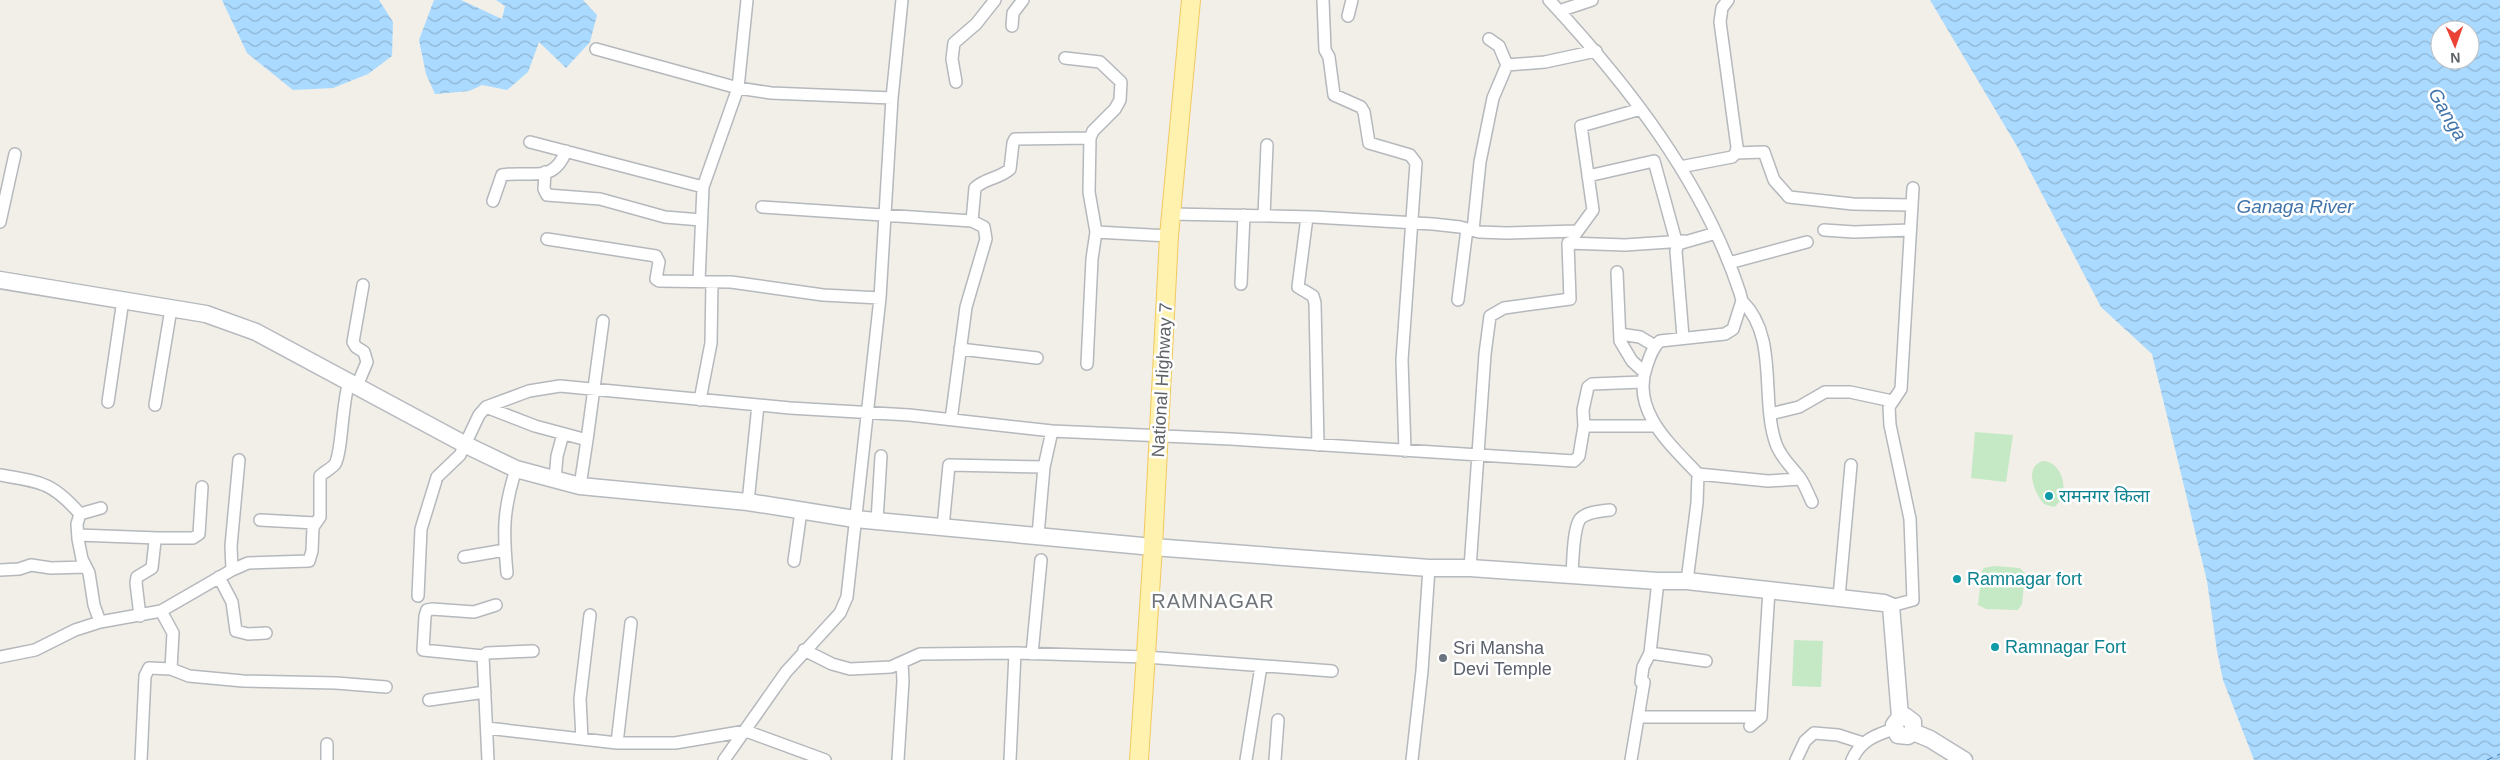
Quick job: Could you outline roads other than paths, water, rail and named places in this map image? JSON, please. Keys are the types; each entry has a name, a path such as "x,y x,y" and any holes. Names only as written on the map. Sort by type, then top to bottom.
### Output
{"main road":[{"name":"National Highway 7","path":"1139,760 1153,546 1169,236 1191,0"},
{"path":"0,280 206,314 236,323 466,445 516,469 580,486 748,502 855,519 1153,546 1429,568 1470,568 1658,581 1687,580 1872,601 1891,606 1895,631 1897,723 1910,718 1913,722 1913,732 1930,739 1962,759"}],"street":[{"path":"699,281 703,187 738,88 746,0"},
{"path":"724,760 786,672 804,650 830,626 844,606 880,298 892,98 902,0"},
{"path":"956,82 952,59 954,43 976,24 995,0"},
{"path":"1012,26 1013,13 1023,0"},
{"path":"1323,0 1325,8 1325,50 1328,57 1334,95 1361,107 1364,112 1369,143 1410,155 1416,164 1402,360 1405,451"},
{"path":"1348,16 1352,0"},
{"path":"1549,0 1596,51 1641,109 1680,167 1716,233 1742,301 1753,315 1762,341 1766,359 1770,414 1776,444 1785,461 1800,478 1812,502"},
{"path":"1559,11 1592,0"},
{"path":"1728,0 1722,8 1720,22 1738,147 1736,154"},
{"path":"1458,300 1480,162 1493,98 1507,65 1499,46 1488,39"},
{"path":"596,49 738,88 780,93 892,98"},
{"path":"1507,65 1545,62 1596,51"},
{"path":"1065,58 1100,62 1121,82 1120,100 1115,109 1093,131 1090,138 1089,192 1096,232 1092,259 1087,364"},
{"path":"1470,568 1485,354 1490,316 1504,308 1570,299 1568,243 1593,210 1581,126 1641,109"},
{"path":"972,221 975,188 982,181 998,177 1010,169 1015,138 1090,138"},
{"path":"530,142 703,187"},
{"path":"1264,216 1267,145"},
{"path":"493,202 502,176 545,172 558,168 566,151"},
{"path":"1680,167 1732,157 1736,154 1764,152 1774,180 1789,197 1853,204 1912,205"},
{"path":"0,222 15,154"},
{"path":"1588,176 1654,161 1680,241 1676,251 1683,337"},
{"path":"545,172 544,189 547,195 600,200 665,217 701,220"},
{"path":"1891,606 1913,600 1910,518 1890,425 1889,407 1901,389 1913,188"},
{"path":"762,207 972,221 984,227 986,239 969,294 951,420"},
{"path":"1171,214 1307,217 1413,223 1470,230 1526,233 1577,231"},
{"path":"1241,284 1244,215"},
{"path":"1307,217 1298,287 1313,296 1315,303 1318,445"},
{"path":"1824,230 1854,232 1910,230"},
{"path":"1096,232 1169,236"},
{"path":"1568,243 1625,245 1680,241 1716,233"},
{"path":"547,238 648,253 658,259 656,275 659,280 750,284 824,295 880,298"},
{"path":"1729,263 1807,242"},
{"path":"1617,272 1620,334 1623,349 1643,377"},
{"path":"700,400 711,343 712,282"},
{"path":"0,657 35,650 75,630 100,622 161,611 232,570 257,562 309,561 315,523 320,517 320,476 331,468 337,458 343,406 353,384 367,362 364,352 353,342 363,285"},
{"path":"108,402 124,300"},
{"path":"1742,301 1735,325 1730,332 1666,339 1655,346 1643,377 1646,406 1654,426 1698,474 1768,481 1800,478"},
{"path":"155,405 171,309"},
{"path":"580,486 603,321"},
{"path":"1620,334 1640,337 1655,346"},
{"path":"960,349 1037,358"},
{"path":"418,596 421,529 434,483 466,445 479,415 486,407 514,396 551,387 569,386 700,400 867,412 1052,431 1574,461 1578,459 1584,426 1583,410 1588,387 1592,384 1643,377"},
{"path":"1770,414 1799,407 1824,392 1850,392 1892,401"},
{"path":"748,502 758,405"},
{"path":"486,407 563,434 587,440"},
{"path":"1584,426 1654,426"},
{"path":"1038,535 1044,467 1052,431"},
{"path":"555,480 557,456 563,434"},
{"path":"877,521 880,456"},
{"path":"232,570 230,546 239,460"},
{"path":"944,527 947,469 949,464 1044,467"},
{"path":"1839,597 1851,465"},
{"path":"507,573 505,510 516,469"},
{"path":"1687,580 1697,502 1698,474"},
{"path":"0,475 41,482 52,487 80,514"},
{"path":"78,535 193,538 199,534 202,486"},
{"path":"80,514 101,508"},
{"path":"794,561 801,510"},
{"path":"1572,574 1576,534 1580,520 1586,515 1610,510"},
{"path":"80,514 77,524 78,535 85,567 89,573 92,598 100,622"},
{"path":"260,520 315,523"},
{"path":"140,616 137,577 152,568 155,541 158,538"},
{"path":"464,558 505,550"},
{"path":"1032,654 1041,560"},
{"path":"0,570 19,570 31,565 51,568 85,567"},
{"path":"1412,760 1422,671 1429,568"},
{"path":"219,577 232,602 236,631 248,634 266,633"},
{"path":"1631,760 1644,682 1641,682 1643,667 1650,653 1658,581"},
{"path":"1750,726 1761,717 1769,590"},
{"path":"496,605 474,612 426,610 424,616 423,650 483,656 487,653 533,651"},
{"path":"161,611 174,633 171,669"},
{"path":"582,739 580,700 590,615"},
{"path":"617,743 630,623"},
{"path":"804,650 832,664 850,669 891,667 920,654 1015,653 1146,657 1332,671"},
{"path":"1010,760 1015,653"},
{"path":"1650,653 1706,661"},
{"path":"483,656 488,760"},
{"path":"898,760 903,681 902,662"},
{"path":"1246,760 1261,666"},
{"path":"141,760 146,671 154,667 171,669 189,676 244,681 386,686"},
{"path":"429,700 485,692"},
{"path":"1638,718 1761,717"},
{"path":"1274,760 1278,720"},
{"path":"1852,760 1856,749 1863,743 1897,723"},
{"path":"487,728 617,743 675,743 746,731 825,760"},
{"path":"1796,760 1805,741 1814,733 1838,735 1863,743"},
{"path":"327,744 327,760"}],"water":[{"path":"222,0 379,0 393,22 392,56 368,74 333,88 293,90 247,53"},
{"path":"434,0 461,0 502,19 505,6 496,0 583,0 597,15 590,42 566,68 539,42 528,72 507,90 482,85 469,91 435,94 426,74 419,40"},
{"name":"Ganaga River","path":"1930,0 2500,0 2500,760 2254,760 2223,680 2207,581 2152,354 2101,307 2018,148"}],"place":[{"name":"रामनगर किला","path":"2049,496"},
{"name":"Ramnagar fort","path":"1957,579"},
{"name":"Ramnagar Fort","path":"1995,647"},
{"name":"Sri Mansha Devi Temple","path":"1443,658"}],"district":[{"name":"RAMNAGAR","path":"1213,601"}],"water label":[{"name":"Ganga","path":"2448,114"}]}
